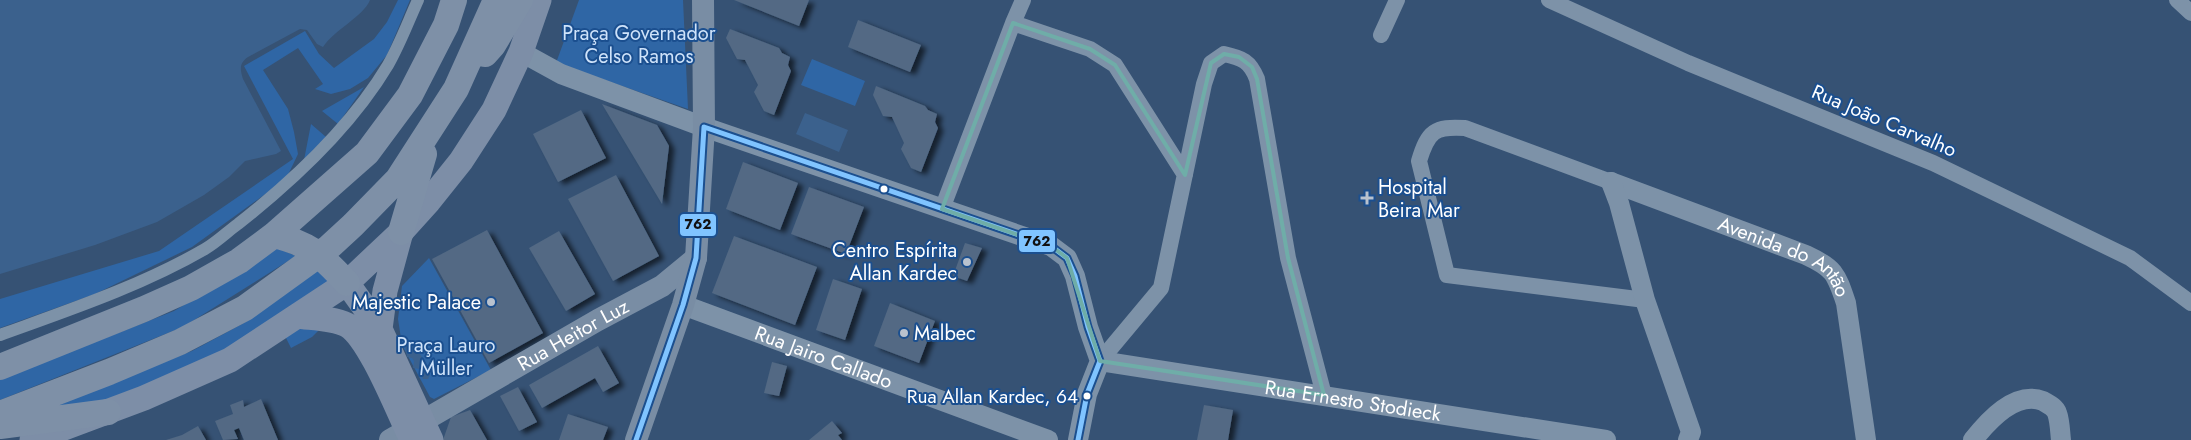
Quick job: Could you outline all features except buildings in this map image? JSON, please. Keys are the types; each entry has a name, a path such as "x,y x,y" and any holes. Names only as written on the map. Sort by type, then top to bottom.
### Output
{"highway":[{"path":"0,367 191,288 239,261 274,235 367,153 410,95 446,25 454,0"},
{"path":"456,89 496,0"},
{"path":"0,414 180,342 245,308 320,254 353,225 398,179 456,89 493,45 520,0"},
{"path":"401,232 432,127"},
{"path":"274,235 299,241 320,254 347,283"},
{"path":"0,426 108,412"}],"main road":[{"path":"32,440 144,398 230,360 347,283 401,232 430,201 461,162 494,110 521,52 539,0"},
{"path":"636,440 683,305 696,258 704,127 703,0"},
{"path":"380,328 385,291 401,232"},
{"name":"Rua Heitor Luz","path":"412,435 598,320 662,286 696,258"},
{"path":"347,283 380,328 412,435"},
{"path":"297,316 347,325 355,333 368,349 412,435"}],"street":[{"path":"0,336 100,298 176,264 207,247 251,214 331,139 358,106 387,66 418,0"},
{"path":"942,209 1023,0"},
{"path":"1381,35 1397,0"},
{"name":"Rua João Carvalho","path":"1549,0 1688,63 1933,163 2130,258 2191,303"},
{"path":"2177,0 2191,13"},
{"path":"1013,23 1090,49 1115,65 1185,175"},
{"path":"521,52 561,74 704,127 1051,246 1067,258 1075,276 1088,327 1100,361"},
{"path":"1078,440 1087,394 1100,361 1161,288 1204,84 1211,62 1224,54 1239,57 1252,67 1257,79 1288,258 1324,395"},
{"path":"1645,300 1447,275 1419,161 1424,146 1431,135 1442,127 1465,128 1611,182 1619,203 1645,300 1690,432 1688,440"},
{"name":"Avenida do Antão","path":"1611,182 1806,255 1827,265 1839,282 1846,303 1866,440"},
{"name":"Rua Jairo Callado","path":"683,305 1048,440"},
{"name":"Rua Ernesto Stodieck","path":"1100,361 1324,395 1581,438 1606,440"},
{"path":"1973,440 1991,418 2004,409 2022,400 2038,399 2049,404 2057,412 2061,440"}],"highlighted area":[{"path":"1013,23 1090,49 1115,65 1185,175 1211,63 1224,54 1239,57 1252,67 1257,79 1288,258 1324,395 1100,361 1067,258 1051,246 942,209"}],"green space":[{"path":"398,0 410,0 387,55 368,78 350,89 331,94 315,89 323,84 298,48 263,70 288,109 294,132 298,154 286,179 192,247 95,294 0,328 0,299 159,251 293,159 244,66 305,31 319,54 334,68 374,39 387,22"},
{"name":"Praça Governador Celso Ramos","path":"579,0 683,0 688,109 556,63"},
{"path":"812,59 865,81 855,106 801,85"},
{"path":"364,87 338,124 322,111"},
{"path":"311,124 326,137 304,160"},
{"path":"277,248 296,256 183,327 0,400 0,379 174,311"},
{"name":"Praça Lauro Müller","path":"429,258 491,370 434,399 430,397 402,345 398,319 402,286"},
{"path":"317,268 331,281 229,351 75,413 16,420 192,351 244,323"},
{"path":"297,327 321,328 312,337 291,348 283,332"}],"shaded area":[{"path":"0,0 370,0 361,12 334,34 323,47 317,44 307,30 300,29 248,57 243,62 241,70 243,79 281,151 276,154 245,161 229,177 204,195 157,222 95,245 0,274"},
{"path":"805,113 848,130 839,152 796,134"},
{"path":"407,343 412,344 415,353 419,353 422,357 420,362 428,366 430,375 428,379 423,379 420,369 413,368 414,361 412,358 407,357 405,345"}],"transit line":[{"name":"762","path":"636,440 683,305 696,258 704,127 1051,246 1067,258 1075,276 1088,327 1100,361 1087,394 1078,440"}],"place":[{"name":"Hospital Beira Mar","path":"1367,198"},
{"name":"Centro Espírita Allan Kardec","path":"967,262"},
{"name":"Majestic Palace","path":"491,302"},
{"name":"Malbec","path":"904,333"},
{"name":"Rua Allan Kardec, 64","path":"1087,396"}]}
